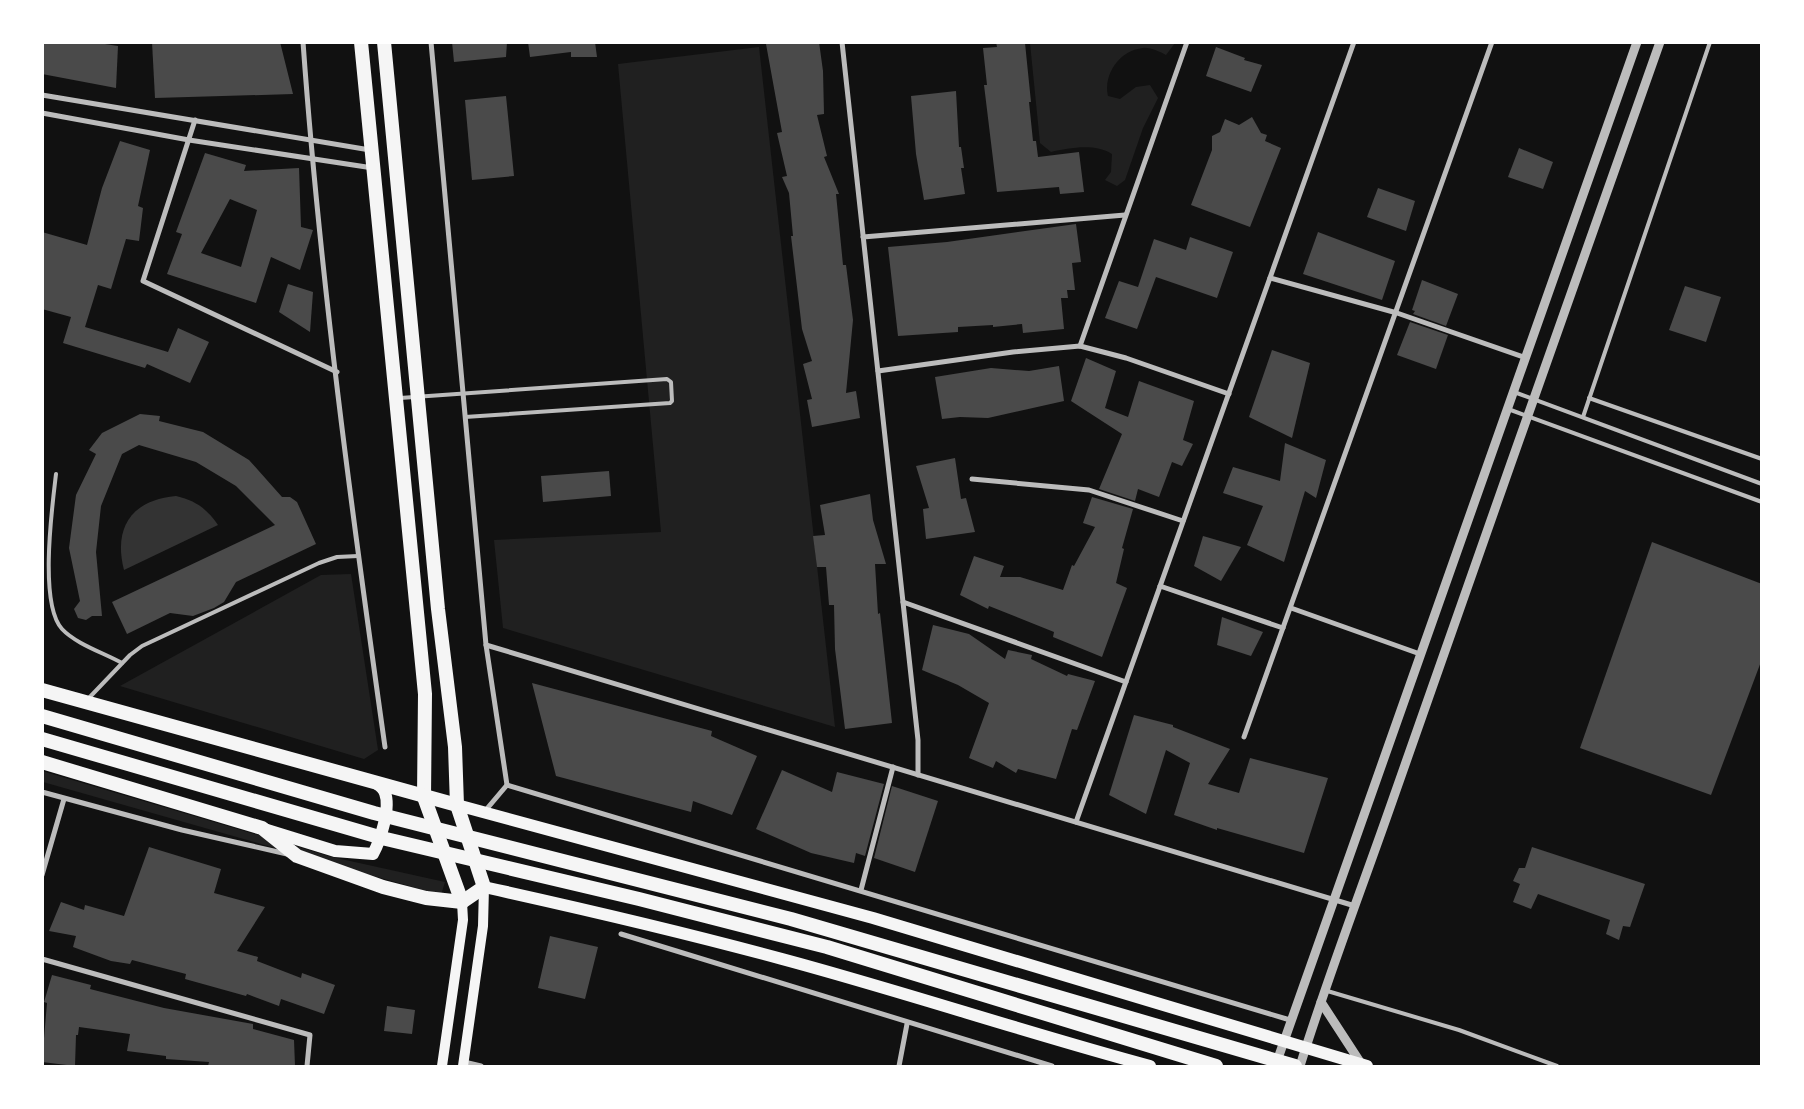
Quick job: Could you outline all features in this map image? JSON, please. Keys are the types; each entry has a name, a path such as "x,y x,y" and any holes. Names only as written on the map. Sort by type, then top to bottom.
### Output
{"highway":[{"path":"361,42 425,694 424,797 462,902"},
{"path":"42,762 262,828 297,856 383,887 426,898 462,902 484,887 457,804 455,747 438,609 384,42"},
{"path":"42,690 424,797 457,804"},
{"path":"42,716 374,813 791,919 1295,1066"},
{"path":"42,739 386,839 639,899 828,947 1216,1066"}],"main road":[{"path":"262,828 335,851 373,854 380,842 386,806 385,793 377,784"},
{"path":"457,804 873,918 1365,1066"},
{"path":"464,1064 483,926 484,887 641,922 784,960 1028,1033 1150,1066"},
{"path":"442,1066 463,920 462,902"}],"street":[{"path":"303,42 310,139 358,556 385,747"},
{"path":"431,42 486,645 507,785 484,812"},
{"path":"842,42 918,740 918,775"},
{"path":"1080,346 1124,215 1187,42"},
{"path":"1076,822 1354,42"},
{"path":"1244,737 1492,42"},
{"path":"1276,1066 1290,1020 1637,42"},
{"path":"1300,1066 1324,990 1356,906 1506,472 1534,401 1660,42"},
{"path":"42,95 371,150"},
{"path":"42,113 189,140 373,168"},
{"path":"195,120 143,281 337,372"},
{"path":"863,237 1124,215"},
{"path":"1270,278 1397,312 1526,358"},
{"path":"878,371 1013,352 1080,346 1126,358 1229,394"},
{"path":"972,479 1088,490 1183,521"},
{"path":"1160,586 1283,628"},
{"path":"903,602 1126,682"},
{"path":"1290,608 1420,654"},
{"path":"486,645 1356,906"},
{"path":"860,890 893,767"},
{"path":"507,785 1290,1020"},
{"path":"42,792 182,830 297,856"},
{"path":"42,875 64,798"},
{"path":"621,934 907,1024 1052,1066"},
{"path":"42,959 310,1035 307,1066"},
{"path":"1321,1002 1365,1066"},
{"path":"899,1066 907,1024"},
{"path":"464,1064 481,1066"}],"lane":[{"path":"1583,418 1710,42"},
{"path":"396,398 666,379 671,382 672,401 670,403 465,417"},
{"path":"1514,392 1762,484"},
{"path":"1589,398 1762,459"},
{"path":"1508,408 1762,502"},
{"path":"56,474 49,529 50,603 54,617 62,630 122,663"},
{"path":"86,702 122,663 142,646 319,563 337,557 358,556"},
{"path":"1324,990 1459,1030 1557,1066"}],"shaded area":[{"path":"1030,43 1175,43 1166,55 1149,48 1127,53 1120,58 1111,72 1107,88 1108,96 1120,99 1136,87 1150,85 1158,98 1143,128 1125,180 1117,186 1105,180 1111,172 1112,154 1090,147 1051,152 1040,143"},
{"path":"759,47 835,727 503,628 494,540 661,532 618,64"},
{"path":"176,496 200,506 218,525 124,570 121,541 129,518 148,503"},
{"path":"351,574 378,750 364,759 120,686 321,575"},
{"path":"42,771 332,857 445,882 441,895 43,782"}],"building":[{"path":"42,42 92,42 118,46 116,88 42,74"},
{"path":"152,42 280,42 293,94 155,98"},
{"path":"452,42 507,42 506,57 454,62"},
{"path":"528,42 595,42 597,57 571,57 571,52 530,57"},
{"path":"777,42 819,42 823,71 824,114 817,115 827,156 824,157 839,194 836,194 843,265 846,265 853,320 846,393 856,391 860,418 812,427 807,400 812,399 803,364 812,361 802,329 791,236 793,236 789,193 782,177 787,176 777,133 782,132 766,44"},
{"path":"996,42 1025,43 1033,141 1036,141 1038,157 1079,152 1084,192 1060,194 1059,187 997,192 984,85 987,85 983,48 997,47"},
{"path":"1216,47 1245,58 1244,60 1262,65 1251,92 1206,76"},
{"path":"956,91 959,147 961,147 964,168 961,168 965,194 924,200 916,154 911,96"},
{"path":"506,96 514,176 472,180 465,100"},
{"path":"1252,117 1261,133 1267,135 1265,141 1281,148 1250,227 1191,205 1212,150 1212,136 1220,132 1225,119 1239,125"},
{"path":"120,141 150,150 138,206 143,208 139,241 126,239 111,289 98,285 85,327 168,352 178,328 209,342 190,383 147,364 145,368 63,343 71,317 42,309 42,232 87,245 102,188"},
{"path":"1519,148 1553,162 1543,189 1508,177"},
{"path":"205,153 246,165 244,171 299,168 301,227 313,230 300,270 271,257 256,303 167,274 182,234 176,232","holes":["230,199 257,210 241,267 201,253"]},
{"path":"1378,188 1415,201 1406,231 1367,217"},
{"path":"1076,224 1081,262 1072,263 1075,290 1067,290 1068,298 1061,298 1064,329 1023,333 1022,324 993,327 993,325 958,327 958,332 898,336 888,247 947,242"},
{"path":"1318,232 1395,261 1382,300 1303,274"},
{"path":"1190,237 1233,252 1217,298 1156,277 1137,329 1105,318 1119,281 1138,287 1154,239 1186,250"},
{"path":"1422,280 1458,294 1446,326 1413,314 1415,311 1412,310"},
{"path":"288,284 313,292 310,332 279,312"},
{"path":"1685,286 1721,297 1706,342 1669,330"},
{"path":"1410,322 1448,335 1436,369 1397,355"},
{"path":"1272,350 1310,363 1292,438 1249,417"},
{"path":"1086,358 1116,371 1105,408 1128,417 1139,381 1194,401 1183,440 1193,444 1182,466 1172,462 1159,497 1138,489 1135,501 1099,489 1122,434 1071,401"},
{"path":"1059,366 1064,401 988,418 960,417 942,419 935,377 991,368 1029,371"},
{"path":"140,414 160,416 159,421 203,432 249,460 282,497 290,497 297,502 316,544 236,582 224,602 214,608 193,616 170,613 127,634 112,602 275,525 236,486 196,462 139,445 122,454 101,506 96,552 102,616 92,616 86,620 78,618 74,609 80,601 69,548 76,495 96,454 89,450 102,433"},
{"path":"1285,443 1326,460 1316,498 1305,491 1284,562 1247,545 1263,506 1223,493 1233,467 1280,481"},
{"path":"955,458 961,499 966,498 975,532 926,539 923,509 929,508 916,466"},
{"path":"609,471 611,496 543,502 541,476"},
{"path":"870,494 873,520 886,564 875,564 878,614 880,613 892,723 845,729 835,649 834,605 829,605 826,567 817,567 813,536 825,535 820,505"},
{"path":"1092,497 1133,509 1122,548 1124,549 1116,583 1127,588 1102,657 1053,637 1054,632 989,606 988,609 960,595 974,556 1004,566 1000,577 1020,577 1063,590 1072,565 1074,566 1095,527 1083,523"},
{"path":"1203,536 1241,547 1221,581 1194,566"},
{"path":"1652,542 1762,584 1762,659 1711,795 1580,748"},
{"path":"1222,617 1263,632 1251,656 1217,645"},
{"path":"933,625 969,634 1005,659 1008,650 1032,655 1031,659 1067,676 1068,674 1095,681 1077,730 1072,729 1056,779 1018,769 1016,773 996,761 993,768 969,758 989,703 958,685 922,670"},
{"path":"532,683 712,731 711,736 757,756 732,815 693,801 691,812 556,776"},
{"path":"1134,715 1173,725 1173,727 1230,749 1208,784 1239,793 1250,758 1328,778 1304,853 1217,828 1217,830 1174,815 1190,763 1166,750 1146,814 1109,795"},
{"path":"782,770 832,792 837,772 884,784 865,856 856,853 854,863 811,853 756,829"},
{"path":"892,786 938,801 915,872 874,858"},
{"path":"149,847 221,869 214,893 265,907 237,951 258,957 257,961 301,978 302,973 335,985 324,1014 281,999 279,1006 247,994 246,996 185,979 186,974 132,960 130,964 111,961 73,947 76,936 49,931 61,902 84,910 85,905 124,916"},
{"path":"1532,847 1645,884 1630,927 1623,926 1619,940 1606,934 1610,920 1538,894 1531,909 1513,902 1520,884 1513,881 1519,868 1525,868"},
{"path":"550,936 598,947 585,999 538,988"},
{"path":"52,975 91,985 90,989 164,1008 253,1024 253,1029 294,1040 295,1066 208,1066 209,1062 166,1059 166,1056 127,1051 130,1034 79,1027 78,1035 76,1035 75,1066 42,1062 47,1003 44,1002"},
{"path":"387,1006 415,1010 412,1034 384,1031"}]}
